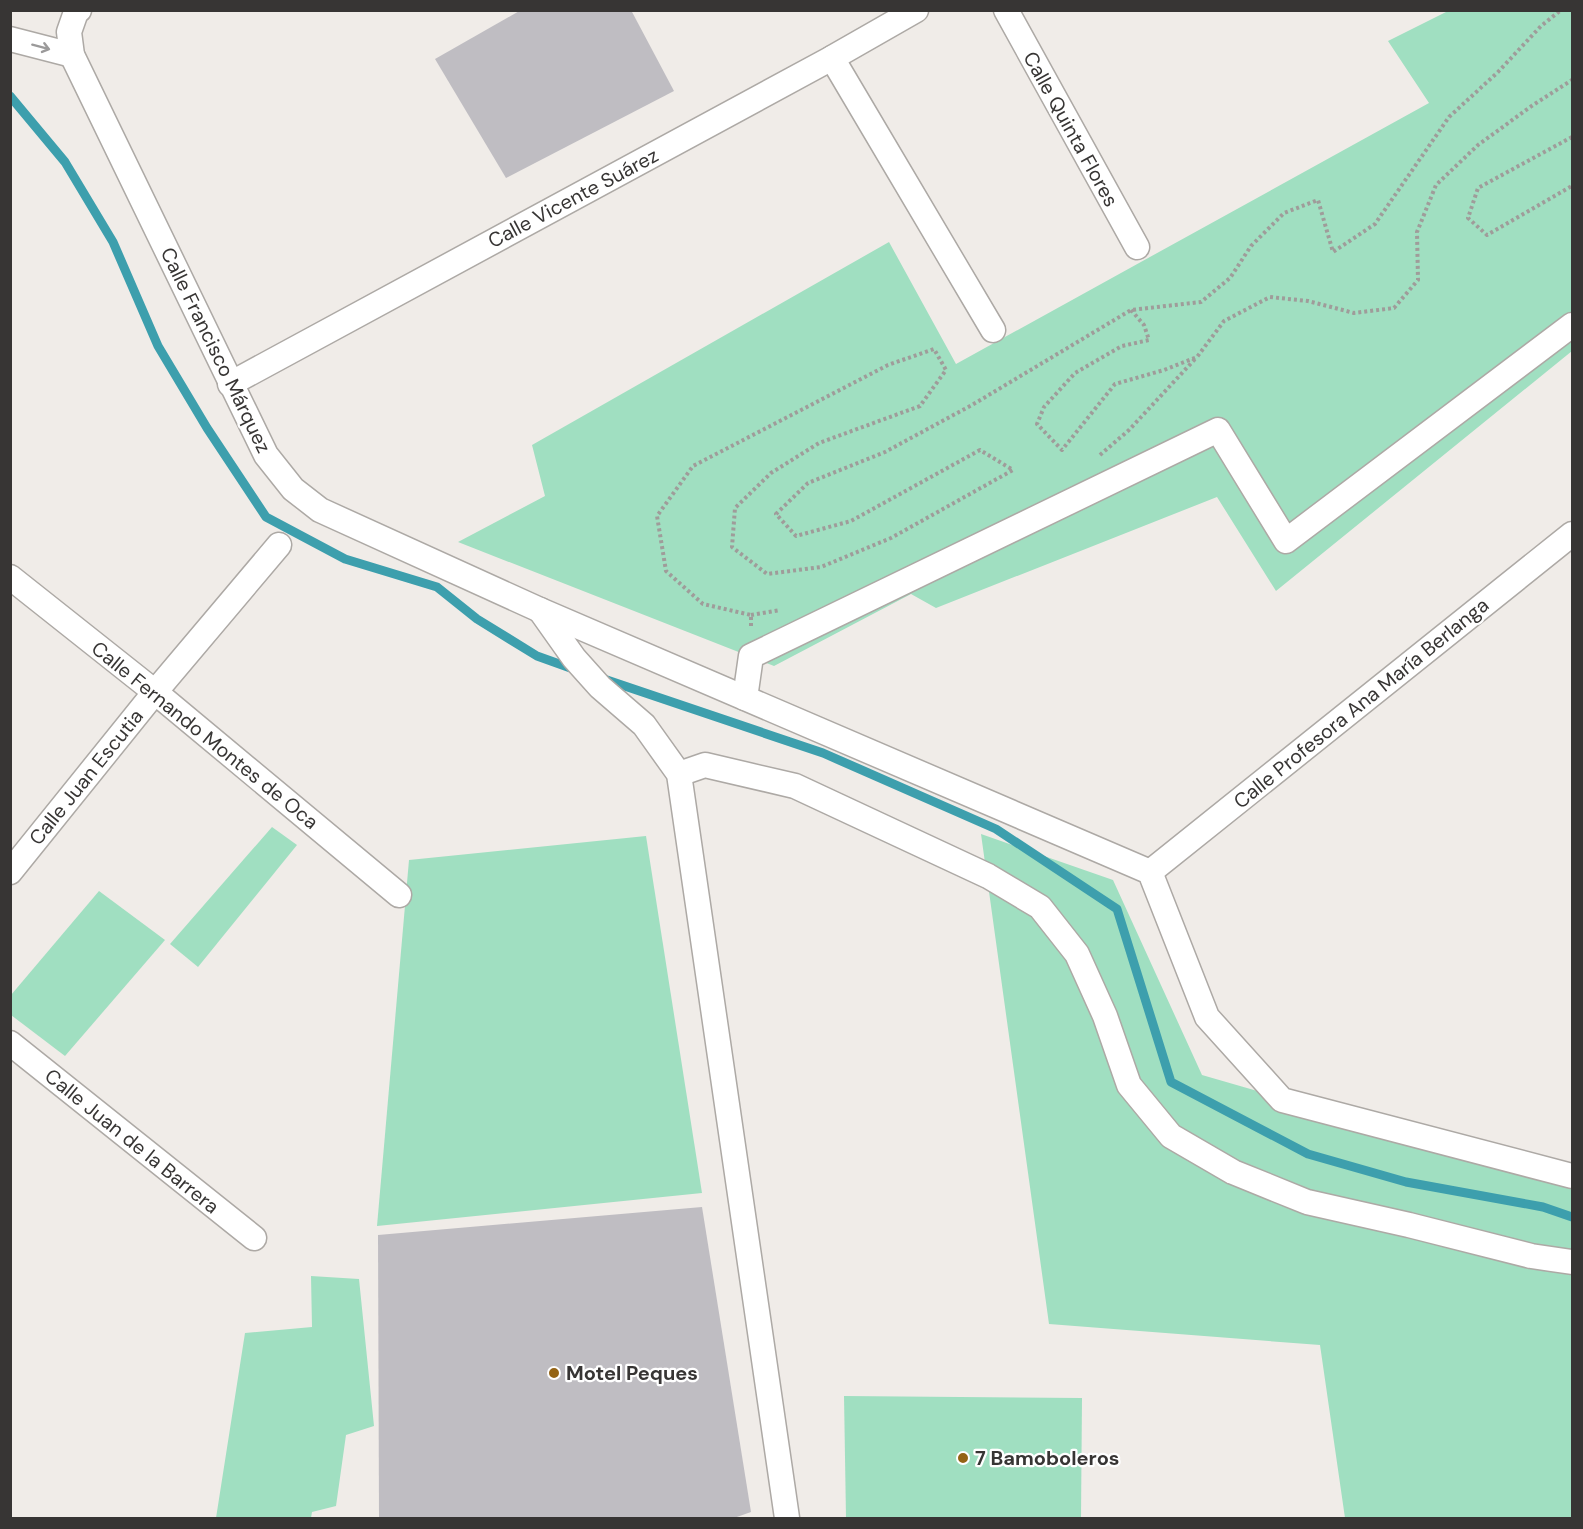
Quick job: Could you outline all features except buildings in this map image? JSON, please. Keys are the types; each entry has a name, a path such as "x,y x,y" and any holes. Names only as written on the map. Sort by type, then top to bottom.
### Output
{"street":[{"name":"Calle Vicente Suárez","path":"230,384 832,58 916,10"},
{"name":"Calle Quinta Flores","path":"1006,10 1137,247"},
{"name":"Calle Francisco Márquez","path":"10,39 74,24 140,190 230,384 266,455 293,489 320,510 540,610 1150,872"},
{"path":"832,58 993,330"},
{"path":"745,698 751,656 1218,430 1286,541 1572,325"},
{"name":"Calle Profesora Ana María Berlanga","path":"1150,872 1572,534"},
{"name":"Calle Juan Escutia","path":"10,872 155,692 279,545"},
{"name":"Calle Fernando Montes de Oca","path":"10,577 155,692 399,895"},
{"path":"540,610 574,658 600,687 644,725 679,774 787,1518"},
{"path":"679,774 705,765 795,786 988,876 1040,907 1077,954 1106,1016 1129,1085 1171,1136 1233,1172 1306,1202 1531,1256 1572,1262"},
{"path":"1150,872 1207,1017 1282,1100 1572,1176"},
{"name":"Calle Juan de la Barrera","path":"10,1043 254,1238"}],"path":[{"path":"751,656 751,615 702,603 666,571 657,516 693,466 888,365 934,349 946,370 920,406 819,443 771,473 735,508 732,547 767,574 821,567 891,538 1014,470 980,450 851,521 796,536 776,514 808,483 885,452 972,405 1131,310 1201,302 1230,279 1251,246 1284,213 1318,200 1333,252 1375,224 1449,117 1498,72 1541,26 1561,10"},
{"path":"1131,310 1144,325 1149,340 1122,346 1075,373 1044,406 1037,424 1062,450 1115,384 1164,370 1197,357 1224,321 1270,297 1308,301 1354,313 1394,308 1418,280 1417,232 1436,185 1478,145 1572,80"},
{"path":"1572,137 1478,188 1468,218 1487,235 1572,186"}],"green space":[{"path":"1448,11 1572,11 1572,351 1276,591 1217,497 936,608 911,594 774,666 458,542 545,496 532,445 889,242 956,364 1429,103 1388,41"},
{"path":"272,827 297,845 198,967 170,944"},
{"path":"981,834 1113,880 1202,1075 1572,1182 1572,1518 1345,1518 1320,1345 1049,1324"},
{"path":"646,836 702,1193 377,1226 409,860"},
{"path":"99,891 165,940 65,1056 11,1015 11,995"},
{"path":"311,1276 359,1279 374,1426 346,1435 336,1506 312,1512 311,1518 216,1518 245,1333 312,1327"},
{"name":"7 Bamoboleros","path":"844,1396 1082,1398 1081,1518 846,1518"}],"waterway":[{"path":"10,96 65,162 113,242 158,346 207,428 266,517 345,559 437,587 477,619 537,656 576,670"},
{"path":"601,678 823,753 996,829 1117,909 1171,1082 1308,1154 1406,1182 1543,1207 1572,1217"}],"place":[{"name":"Motel Peques","path":"554,1373"},
{"name":"7 Bamoboleros","path":"963,1458"}]}
